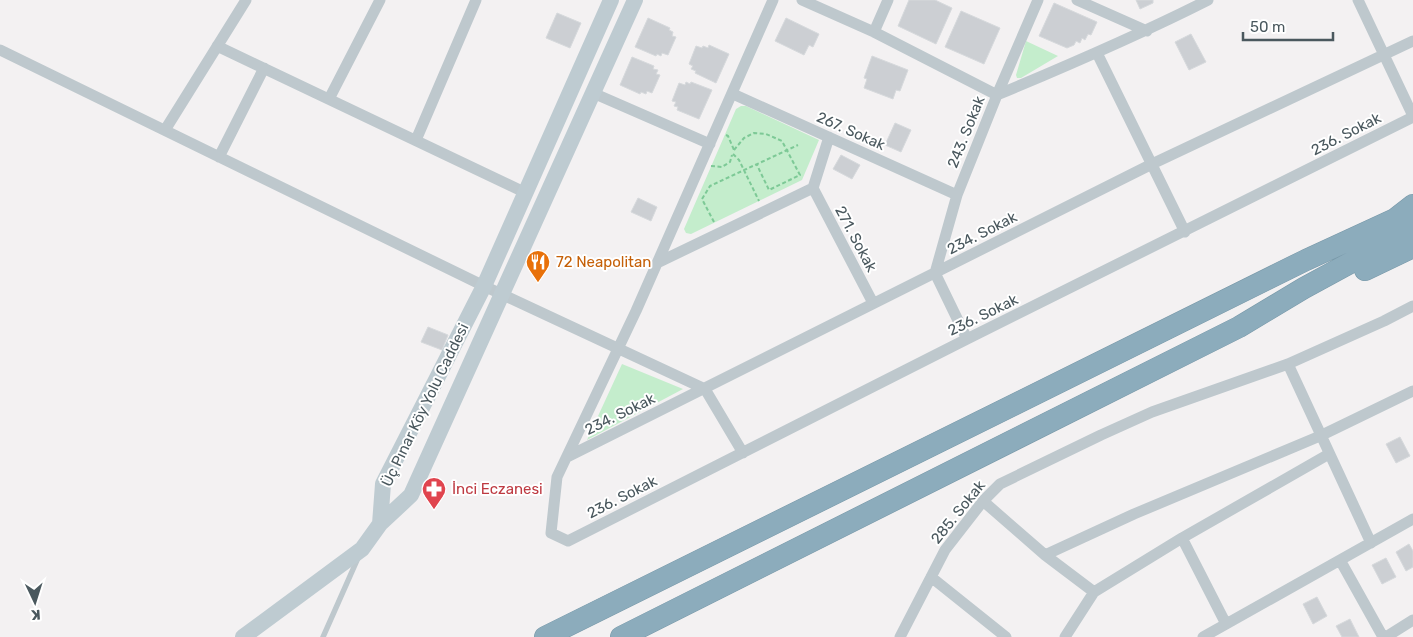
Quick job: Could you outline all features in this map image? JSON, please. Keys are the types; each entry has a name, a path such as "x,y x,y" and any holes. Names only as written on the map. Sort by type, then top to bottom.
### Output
{"highway":[{"path":"545,637 1306,260 1395,219 1413,205"},
{"path":"1239,327 1304,288 1396,238 1413,224"},
{"path":"621,637 1239,327 1413,247"}],"main road":[{"name":"Üç Pınar Köy Yolu Caddesi","path":"380,524 383,484 484,286 611,0"},
{"name":"Üç Pınar Köy Yolu Caddesi","path":"380,524 411,495 635,0"},
{"path":"243,637 362,549 380,524"}],"street":[{"path":"165,130 246,0"},
{"path":"328,99 380,0"},
{"path":"416,140 476,0"},
{"path":"567,457 658,262 773,0"},
{"path":"802,0 874,32 997,94 1038,0"},
{"path":"874,32 888,0"},
{"path":"1077,0 1147,31"},
{"name":"243. Sokak","path":"935,273 957,195 997,94 1147,31 1208,0"},
{"path":"1358,0 1413,117"},
{"name":"234. Sokak","path":"567,457 1152,164 1413,41"},
{"path":"217,46 526,193"},
{"path":"0,50 502,295 705,389 743,453"},
{"path":"1097,53 1185,232"},
{"path":"219,157 264,68"},
{"path":"593,93 710,144"},
{"name":"267. Sokak","path":"733,94 957,195"},
{"name":"236. Sokak","path":"567,457 557,477 551,533 568,541 967,339 1413,117"},
{"path":"658,262 813,188 829,137"},
{"name":"271. Sokak","path":"813,188 873,303"},
{"path":"935,273 967,339"},
{"name":"285. Sokak","path":"900,637 945,550 983,501 1000,484 1100,434 1152,412 1288,364 1413,306"},
{"path":"1288,364 1371,543"},
{"path":"1045,555 1134,514 1320,436 1413,391"},
{"path":"1065,637 1094,592 1182,538 1329,454"},
{"path":"983,501 1045,555 1094,592"},
{"path":"1203,637 1413,519"},
{"path":"1182,538 1226,624"},
{"path":"1340,560 1385,637 1413,620"},
{"path":"931,577 1006,637"}],"lane":[{"path":"323,637 362,549"}],"path":[{"path":"710,165 722,167 730,162 734,150 744,138 754,133 766,134 782,141 800,174 769,190 757,165"},
{"path":"724,134 728,136 734,150"},
{"path":"715,224 702,199 710,186 798,145"},
{"path":"733,154 745,171 759,203"}],"green space":[{"path":"1026,41 1058,56 1021,78 1017,78 1016,75"},
{"path":"746,106 819,140 802,180 691,234 686,233 684,229 736,109"},
{"path":"622,364 683,389 587,440"}],"building":[{"path":"909,0 935,0 952,8 936,44 898,26"},
{"path":"1136,0 1153,0 1153,3 1140,9"},
{"path":"1054,3 1097,22 1091,35 1088,34 1085,40 1082,38 1080,43 1076,41 1074,45 1067,48 1039,36"},
{"path":"961,11 1000,28 984,64 945,47"},
{"path":"557,13 581,23 570,48 546,38"},
{"path":"648,18 670,28 669,30 673,32 672,36 676,37 668,55 662,53 661,56 657,54 656,56 635,47"},
{"path":"786,18 819,34 813,47 809,45 804,55 775,41"},
{"path":"1191,34 1206,62 1189,70 1175,42"},
{"path":"709,45 729,54 716,83 695,73 696,71 691,69 693,66 689,64 696,46 708,48"},
{"path":"872,56 908,70 900,91 896,90 893,99 864,88 867,79 864,78"},
{"path":"632,57 654,66 653,69 658,70 656,74 660,75 652,93 647,91 646,94 641,92 640,94 620,85"},
{"path":"686,82 712,90 699,119 677,110 678,107 674,106 676,102 672,101 679,83 685,85"},
{"path":"895,123 911,130 901,152 885,145"},
{"path":"841,155 860,165 852,179 833,169"},
{"path":"638,198 657,207 651,221 631,212"},
{"path":"428,327 448,335 442,350 421,342"},
{"path":"1400,437 1410,456 1396,463 1386,444"},
{"path":"1409,544 1413,551 1413,567 1406,571 1396,552"},
{"path":"1386,558 1396,577 1382,584 1372,565"},
{"path":"1317,597 1327,616 1313,624 1303,604"},
{"path":"1350,619 1359,637 1342,637 1336,626"}],"place":[{"name":"72 Neapolitan","path":"538,283"},
{"name":"İnci Eczanesi","path":"434,510"}]}
